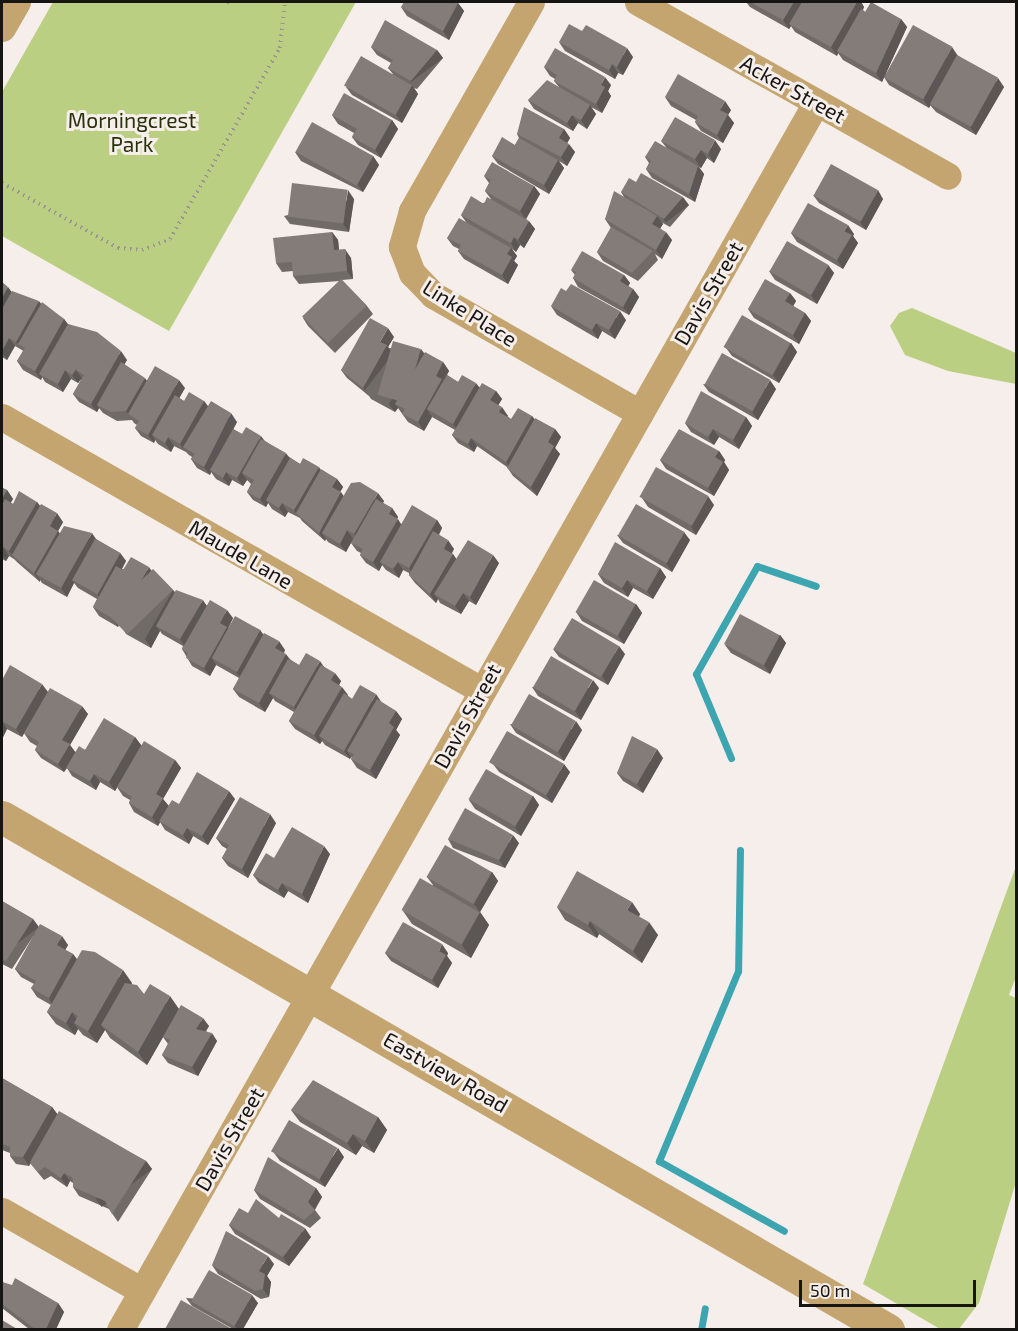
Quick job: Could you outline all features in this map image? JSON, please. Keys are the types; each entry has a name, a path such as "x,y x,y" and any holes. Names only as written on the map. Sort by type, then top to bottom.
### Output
{"street":[{"path":"2,28 17,2"},
{"name":"Linke Place","path":"531,2 412,211 402,247 412,273 433,295 640,413"},
{"name":"Acker Street","path":"638,2 948,176"},
{"name":"Davis Street","path":"120,1329 312,995 481,690 816,103"},
{"name":"Maude Lane","path":"2,417 481,690"},
{"name":"Eastview Road","path":"2,817 888,1329"},
{"path":"2,1212 142,1291"}],"path":[{"path":"2,183 118,248 142,250 170,238 274,60 284,37 285,2"}],"green space":[{"name":"Morningcrest Park","path":"53,2 356,2 169,331 2,236 2,92"},
{"path":"912,308 1016,353 1016,384 948,371 905,355 890,326 899,313"},
{"path":"1016,866 1016,977 1009,995 1016,998 1016,1182 979,1303 959,1329 940,1329 863,1284"}],"building":[{"path":"404,2 458,3 443,31 401,7"},
{"path":"750,2 794,2 783,20"},
{"path":"802,2 857,2 831,47 789,24"},
{"path":"871,2 901,19 876,73 837,51 861,9 865,12"},
{"path":"385,20 437,50 411,81 388,68 393,60 371,47"},
{"path":"569,24 582,31 586,25 627,48 617,67 612,64 609,70 559,42"},
{"path":"913,25 952,47 923,99 884,77"},
{"path":"555,48 605,77 601,85 605,87 596,104 554,81 557,75 544,67"},
{"path":"957,55 998,78 971,127 930,104"},
{"path":"361,56 412,86 395,115 344,85"},
{"path":"678,74 725,101 720,110 728,114 717,135 695,122 698,116 665,97"},
{"path":"547,80 590,105 581,120 572,115 567,123 528,100"},
{"path":"344,93 392,120 375,150 352,137 357,129 332,115"},
{"path":"524,107 564,129 559,138 569,144 561,157 517,134"},
{"path":"675,117 715,140 708,154 701,150 695,159 661,141"},
{"path":"312,122 373,156 357,186 296,152"},
{"path":"502,137 515,145 519,138 558,160 544,185 492,156"},
{"path":"655,141 698,166 689,194 646,169 651,161 645,157"},
{"path":"492,162 534,186 520,211 485,191 491,180 484,176"},
{"path":"831,164 878,190 861,222 814,195"},
{"path":"641,173 683,197 664,219 621,192 629,178 636,182"},
{"path":"292,183 348,190 343,224 288,217"},
{"path":"614,191 657,216 652,224 666,232 656,250 605,219"},
{"path":"471,196 484,204 487,197 529,221 518,240 514,237 511,243 461,215"},
{"path":"808,203 848,225 844,231 852,235 837,260 791,233"},
{"path":"459,218 511,248 507,254 512,257 502,275 458,251 461,245 447,238"},
{"path":"611,227 653,251 632,273 597,252"},
{"path":"332,232 334,250 345,249 347,271 293,276 292,262 276,263 273,238"},
{"path":"787,241 829,265 811,295 770,271"},
{"path":"582,251 624,275 620,281 633,289 623,307 573,278 576,272 571,270"},
{"path":"341,279 367,306 328,343 302,317"},
{"path":"765,279 790,293 785,301 805,313 793,335 748,309"},
{"path":"2,282 8,287 2,298"},
{"path":"571,284 620,311 609,330 596,323 592,330 551,306 561,288 566,291"},
{"path":"12,291 39,301 16,342 9,338 2,351 2,309"},
{"path":"42,302 64,319 35,371 17,361 25,348 18,344"},
{"path":"742,315 790,343 772,375 724,347"},
{"path":"370,318 388,328 380,342 387,345 363,388 341,370"},
{"path":"68,324 97,332 121,351 91,404 73,394 84,375 76,370 79,365 72,375 65,370 58,384 39,374"},
{"path":"393,341 421,349 405,403 378,395"},
{"path":"425,352 443,362 436,376 442,379 418,422 402,414 405,409 395,404"},
{"path":"722,353 770,380 753,411 705,384"},
{"path":"121,362 145,378 126,411 111,412 97,405"},
{"path":"155,366 179,380 148,435 135,428 139,421 128,414"},
{"path":"447,375 458,382 462,375 476,383 453,424 427,409"},
{"path":"482,383 496,391 490,400 502,407 499,412 511,419 518,408 532,416 506,462 471,438 468,444 452,435"},
{"path":"701,391 746,417 733,440 713,429 708,437 685,423"},
{"path":"189,392 204,401 180,444 168,437 165,443 152,435 175,395 184,401"},
{"path":"211,401 231,413 204,467 191,459 195,454 183,447"},
{"path":"535,418 555,429 548,442 554,446 531,487 507,468"},
{"path":"246,427 261,436 237,478 226,472 223,478 210,470 233,429 242,434"},
{"path":"679,429 719,451 715,457 723,462 708,488 660,460"},
{"path":"261,439 286,453 260,499 247,492 254,480 242,473"},
{"path":"290,458 300,464 303,458 319,467 294,510 282,503 279,508 266,500"},
{"path":"656,467 708,496 692,526 640,497"},
{"path":"321,469 337,479 332,487 341,492 319,533 296,513"},
{"path":"360,482 378,493 354,534 347,530 340,544 322,533 351,483"},
{"path":"2,488 7,490 2,499"},
{"path":"19,491 37,502 9,551 3,547 2,550 2,505 5,499 13,504"},
{"path":"376,499 392,508 389,514 398,519 373,562 360,555 363,549 351,543"},
{"path":"41,504 57,513 50,526 58,531 34,573 12,555"},
{"path":"636,504 684,532 666,563 618,535"},
{"path":"412,505 437,520 409,568 398,562 393,569 380,562"},
{"path":"64,526 92,533 61,588 36,574"},
{"path":"433,531 448,540 444,549 453,554 430,594 409,575"},
{"path":"95,539 120,553 98,594 72,580"},
{"path":"468,540 493,555 470,597 463,593 455,606 434,594"},
{"path":"615,542 660,568 647,591 627,580 622,588 598,574"},
{"path":"131,557 149,567 121,616 114,613 112,618 93,607 116,566 123,570"},
{"path":"153,569 173,590 127,634 107,613"},
{"path":"594,580 636,604 617,636 576,612"},
{"path":"176,590 203,600 180,639 156,626"},
{"path":"210,600 227,610 220,623 227,627 204,668 186,658 188,653 182,649"},
{"path":"740,614 780,635 764,665 724,644"},
{"path":"235,616 260,630 237,672 212,658"},
{"path":"572,618 619,646 601,677 553,649"},
{"path":"264,633 279,641 275,648 286,654 259,703 233,689"},
{"path":"306,653 320,661 294,707 269,693 288,659 299,665"},
{"path":"551,656 593,680 575,711 533,687"},
{"path":"10,665 42,684 16,729 2,721 2,680"},
{"path":"321,665 335,673 331,680 342,687 314,735 289,721"},
{"path":"360,685 376,694 344,751 319,736 344,693 352,699"},
{"path":"50,688 82,706 62,740 70,744 58,764 35,750 39,742 24,733"},
{"path":"529,694 576,721 558,752 511,725"},
{"path":"377,699 396,711 389,723 394,727 370,770 351,759 354,754 347,751"},
{"path":"104,718 135,737 109,782 94,774 90,781 66,768 79,746 85,750"},
{"path":"507,731 564,764 546,795 489,762"},
{"path":"632,736 657,749 637,784 617,773"},
{"path":"144,741 175,760 156,794 163,798 152,817 129,803 132,797 117,787"},
{"path":"486,769 533,796 515,826 468,799"},
{"path":"197,772 229,791 202,836 187,828 183,835 159,821 172,800 179,804"},
{"path":"240,797 270,814 242,869 222,858 229,845 216,838"},
{"path":"465,808 513,835 499,860 448,839"},
{"path":"292,827 324,846 302,894 282,883 278,890 253,875 266,853 274,858"},
{"path":"445,845 492,872 473,904 426,877"},
{"path":"577,871 632,902 627,910 649,922 633,951 590,921 588,925 557,907"},
{"path":"420,878 480,912 461,945 402,910"},
{"path":"2,901 33,919 6,961 2,959"},
{"path":"403,922 442,944 439,951 446,955 432,980 385,953"},
{"path":"40,924 62,936 57,945 73,954 49,998 31,988 36,981 15,969"},
{"path":"82,950 95,952 123,970 88,1031 74,1023 78,1016 72,1012 66,1023 47,1012"},
{"path":"125,983 137,985 144,994 150,984 170,996 138,1052 101,1025"},
{"path":"181,1005 203,1018 196,1029 212,1033 192,1067 162,1055 170,1040 163,1037"},
{"path":"2,1078 52,1107 23,1157 10,1156 10,1147 2,1144"},
{"path":"313,1080 378,1117 365,1141 353,1134 347,1143 291,1110"},
{"path":"59,1111 146,1161 112,1214 105,1201 73,1187 73,1178 64,1173 61,1178 45,1167 38,1172 30,1162"},
{"path":"289,1120 337,1148 319,1179 271,1151"},
{"path":"268,1157 316,1188 308,1202 315,1210 304,1220 254,1190"},
{"path":"256,1199 279,1218 281,1214 305,1228 283,1257 229,1225 239,1208 248,1213"},
{"path":"226,1231 268,1256 259,1271 265,1274 263,1289 255,1291 212,1265"},
{"path":"209,1270 252,1295 234,1326 191,1301"},
{"path":"15,1278 58,1303 46,1329 35,1329 2,1304 2,1282 12,1285"},
{"path":"181,1300 232,1329 165,1329"},
{"path":"2,1320 17,1329 2,1329"}],"waterway":[{"path":"731,758 696,674 757,566 816,586"},
{"path":"740,850 738,971 659,1161 784,1231"},
{"path":"701,1330 705,1308"}]}
